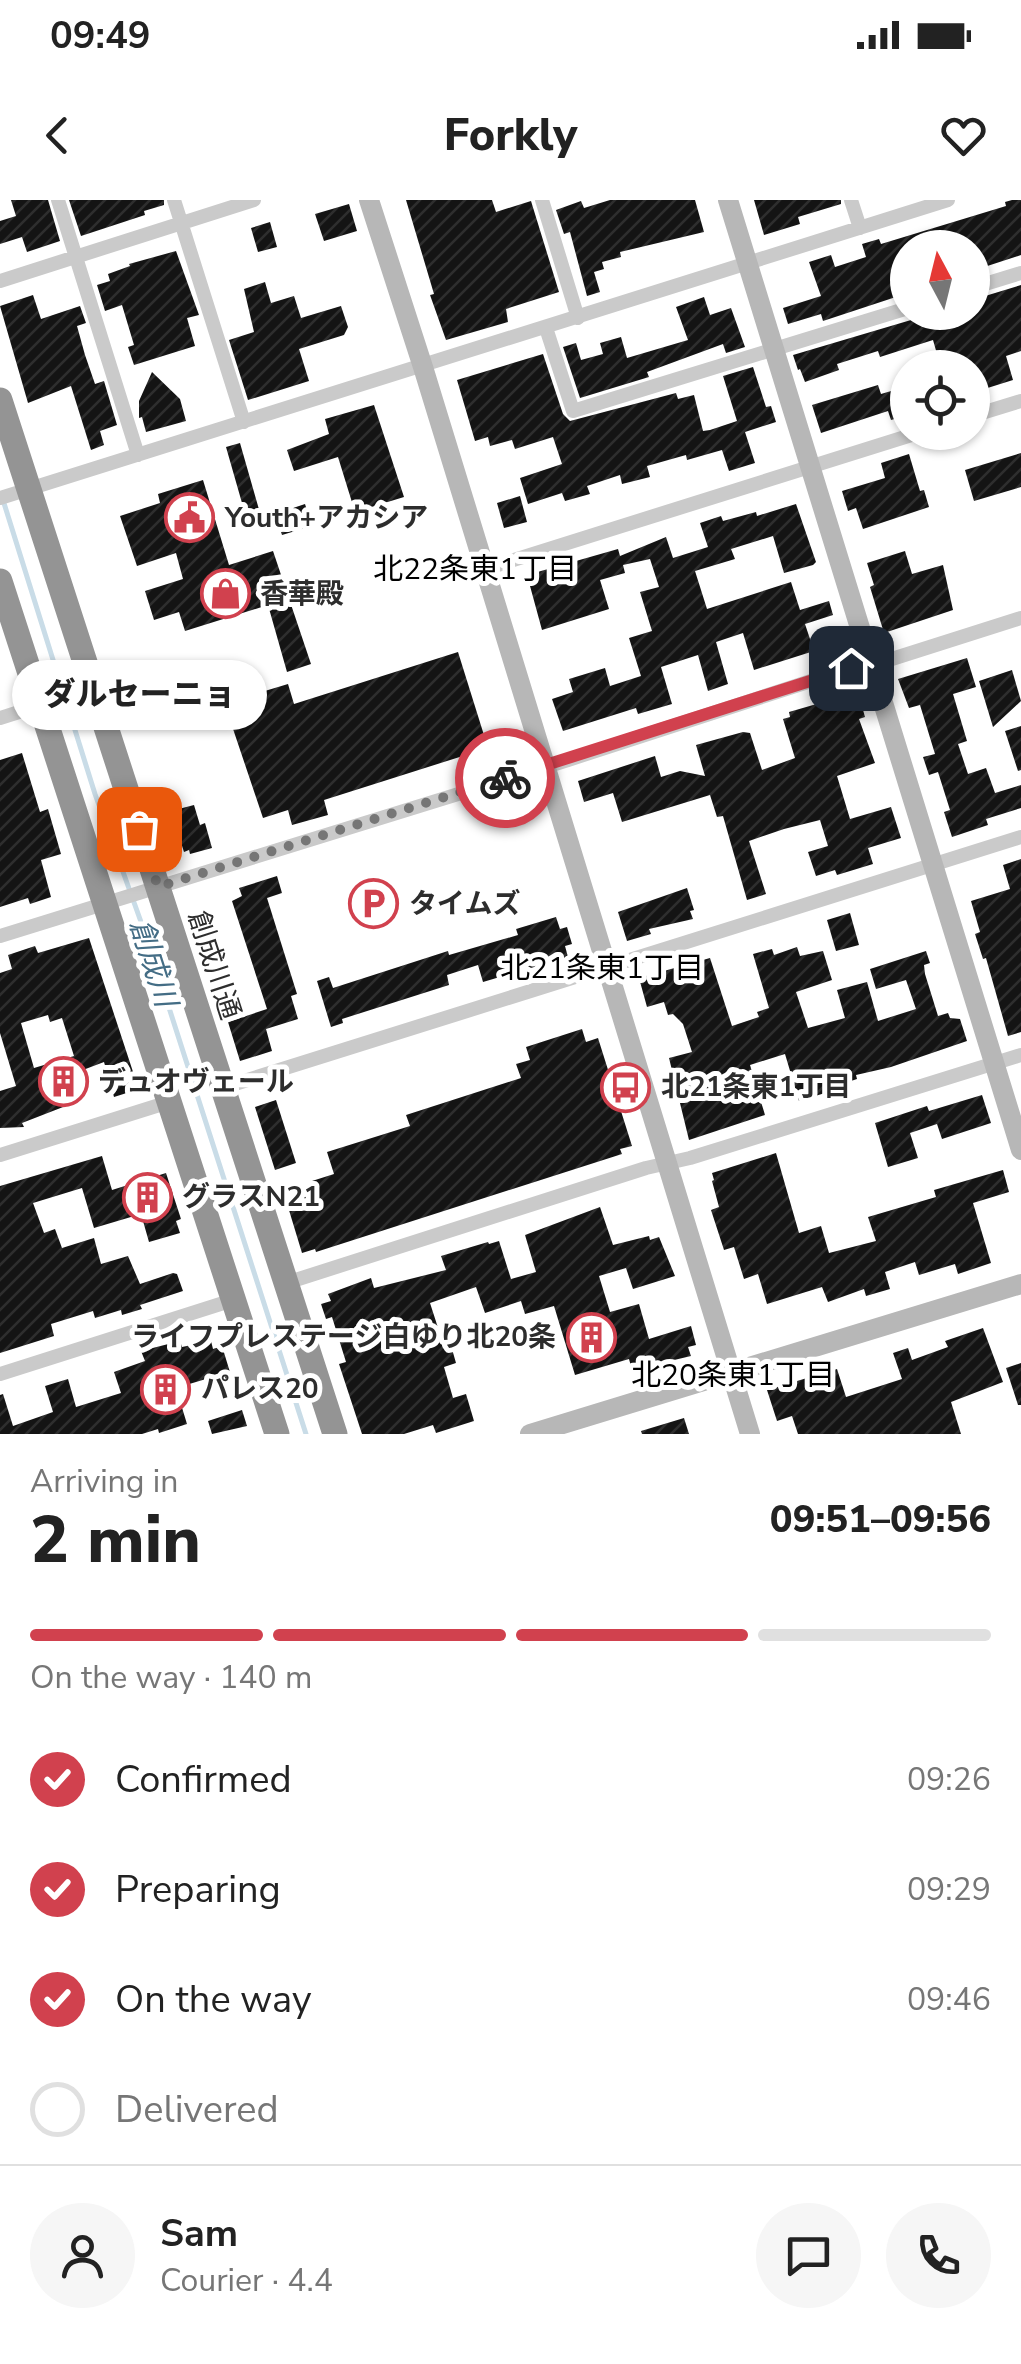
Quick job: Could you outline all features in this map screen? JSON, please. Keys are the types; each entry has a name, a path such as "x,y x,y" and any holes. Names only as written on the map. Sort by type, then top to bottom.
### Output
{"highway":[{"name":"創成川通","path":"0,400 15,494 222,1088 336,1434"},
{"path":"0,581 111,901 168,1102 277,1434"}],"street":[{"path":"58,200 138,456"},
{"path":"174,200 244,422"},
{"path":"0,281 254,200"},
{"path":"368,200 423,367 750,1434"},
{"path":"542,200 578,318"},
{"path":"728,200 1021,1150"},
{"path":"852,200 860,228"},
{"path":"15,494 948,200"},
{"path":"990,282 1021,273"},
{"path":"546,328 573,411 890,314"},
{"path":"990,410 1021,401"},
{"path":"485,569 890,442"},
{"path":"0,936 1021,618"},
{"path":"0,718 40,705"},
{"path":"222,1088 1021,837"},
{"path":"286,1283 646,1168 1021,1055"},
{"path":"0,1155 168,1102"},
{"path":"530,1434 1021,1284"},
{"path":"0,1374 233,1300"}],"building":[{"path":"11,200 48,200 60,241 27,252 22,237 0,244 0,221 16,216"},
{"path":"69,200 164,200 164,205 81,236"},
{"path":"406,200 492,200 496,212 531,201 559,292 506,309 508,322 446,340 430,295 434,294"},
{"path":"610,200 695,200 704,232 620,252 621,257 602,262 604,269 594,272 600,292 587,296 570,232 564,234 556,210 581,201 584,208"},
{"path":"754,200 841,200 841,204 798,217 800,224 764,235"},
{"path":"1021,200 1021,255 990,265 990,230 927,230 1006,206 1005,202"},
{"path":"349,204 357,231 324,241 315,214"},
{"path":"270,222 277,247 258,252 251,228"},
{"path":"879,239 881,244 890,241 890,299 823,321 821,314 788,324 783,308 821,296 809,262 831,255 835,267 866,257 862,244"},
{"path":"176,251 199,315 187,318 195,346 134,365 128,347 134,345 122,305 105,311 97,285 110,281 108,274 129,264"},
{"path":"265,282 271,303 294,296 301,318 341,306 348,327 344,335 299,349 309,381 248,400 229,340 254,332 244,289"},
{"path":"1021,285 1021,351 1006,356 1013,380 990,387 990,350 936,350 933,340 890,350 890,354 880,357 878,351 837,364 839,370 805,382 798,370 793,355 890,326 890,330 990,330 990,294"},
{"path":"33,295 41,319 80,306 86,323 77,326 85,355 95,384 104,381 117,425 100,431 104,445 91,450 71,386 28,403 0,306"},
{"path":"704,297 710,315 731,308 745,347 726,353 723,344 647,372 649,377 580,398 563,347 576,343 581,360 603,354 600,343 621,337 627,358 688,340 676,307"},
{"path":"543,354 563,414 570,421 676,393 678,399 694,395 703,431 710,430 737,421 723,376 753,367 766,407 771,406 776,422 745,432 755,463 729,471 722,450 687,460 686,455 647,466 650,477 622,484 620,475 587,486 590,494 565,501 562,493 528,504 520,478 562,464 553,437 515,449 512,440 490,446 488,437 475,441 457,380"},
{"path":"152,372 180,399 186,421 146,432 142,417 139,418 139,401"},
{"path":"878,385 881,394 890,391 890,417 888,411 821,433 812,405"},
{"path":"374,405 404,497 355,512 338,457 294,471 287,450 329,434 325,419"},
{"path":"240,443 260,513 246,517 226,447"},
{"path":"1021,453 1021,487 974,501 965,470"},
{"path":"909,454 929,507 863,529 856,508 848,511 842,491 885,478 881,463"},
{"path":"203,480 229,565 273,551 311,664 287,672 268,605 185,631 179,612 154,620 145,591 183,579 176,553 137,566 120,516 160,503 158,494"},
{"path":"520,496 527,522 504,528 497,503"},
{"path":"305,504 312,526 282,535 275,514"},
{"path":"796,504 816,562 813,565 784,573 773,536 731,549 735,559 695,571 707,609 791,582 800,610 829,601 833,615 805,624 814,651 754,670 743,633 716,642 728,684 708,691 698,655 661,667 672,704 638,714 636,708 563,731 552,699 573,692 569,679 605,668 610,686 641,676 629,638 652,631 640,592 659,587 650,559 623,565 625,573 600,580 609,609 542,630 527,575 618,549 620,556 666,537 673,558 708,547 700,523 721,516 723,521 756,512 757,516"},
{"path":"905,551 912,574 943,565 953,610 884,633 867,563"},
{"path":"458,652 488,748 324,800 328,815 292,825 288,810 263,818 230,720 199,729 194,712 288,684 294,704"},
{"path":"967,658 976,687 953,694 967,741 958,744 968,774 986,768 995,793 1021,785 1021,808 986,819 988,825 952,837 944,812 950,810 938,772 929,775 923,757 935,754 920,705 909,708 898,679"},
{"path":"1012,670 1021,701 993,727 979,681"},
{"path":"858,692 865,717 859,719 875,763 837,776 850,819 891,807 901,838 868,848 873,864 837,875 835,870 816,876 808,852 828,846 820,820 784,829 749,841 766,894 747,900 723,816 717,817 710,795 622,822 613,793 584,802 578,781 655,756 661,777 680,771 705,776 696,745 743,732 750,733 762,770 795,758 783,719 790,717 789,712"},
{"path":"1021,726 1021,770 1018,771 1005,731"},
{"path":"22,753 40,812 48,809 61,854 41,860 51,897 30,904 28,898 0,907 0,760"},
{"path":"194,805 200,825 205,823 212,848 190,854 189,850 184,852 171,811"},
{"path":"1021,859 1021,1032 1008,1036 986,958 983,959 975,934 980,932 971,901 1010,889 1003,865"},
{"path":"277,876 282,893 267,898 297,994 291,996 298,1019 266,1029 272,1051 240,1061 228,1022 267,1009 232,901 242,896 239,888"},
{"path":"687,888 693,919 649,929 651,934 627,941 618,912"},
{"path":"850,913 859,945 836,951 827,920"},
{"path":"556,917 560,929 567,927 572,944 565,946 568,957 483,982 478,965 447,975 449,985 342,1019 343,1023 331,1027 317,981 329,977 333,988 448,951 449,955 518,935 516,929"},
{"path":"89,938 137,1084 132,1085 133,1091 114,1097 104,1062 75,1073 81,1091 76,1092 76,1102 22,1123 24,1127 0,1128 0,1091 16,1086 0,1033 0,973 12,969 8,955 35,946 38,953","holes":["48,1015 50,1022 62,1018 74,1056 34,1068 21,1023"]},
{"path":"797,947 800,956 823,951 832,980 796,992 808,1028 845,1018 837,990 867,982 878,1021 916,1009 906,980 876,989 870,969 926,951 930,963 924,965 925,974 938,1016 948,1013 950,1018 960,1019 967,1041 856,1075 857,1079 799,1101 785,1054 750,1065 765,1115 689,1140 669,1058 692,1052 683,1024 673,1014 668,1015 664,1002 647,1007 639,978 710,958 732,1026 759,1017 757,1012 769,1008 753,954 772,949 774,955"},
{"path":"582,1029 586,1042 598,1038 632,1146 620,1149 622,1154 316,1252 315,1249 302,1253 285,1197 315,1189 312,1181 334,1174 327,1152 410,1126 406,1115 521,1078 516,1064 530,1060 526,1047"},
{"path":"982,1095 991,1123 942,1139 937,1124 910,1133 918,1158 888,1167 875,1123 927,1106 929,1111"},
{"path":"276,1100 296,1163 275,1170 255,1107"},
{"path":"776,1153 799,1233 821,1226 829,1253 876,1241 868,1217 936,1197 934,1190 1003,1170 1009,1192 973,1203 991,1263 958,1274 955,1264 919,1275 915,1262 885,1272 890,1289 866,1296 864,1289 828,1302 822,1287 767,1304 758,1274 744,1279 734,1247 724,1250 711,1210 719,1207 712,1173"},
{"path":"102,1156 112,1190 166,1173 181,1219 176,1221 180,1233 149,1242 141,1214 94,1228 82,1188 33,1203 44,1233 55,1229 62,1248 94,1238 101,1264 128,1256 140,1284 173,1273 177,1274 183,1291 122,1315 121,1310 95,1318 93,1311 51,1324 54,1336 0,1353 0,1186"},
{"path":"600,1207 613,1245 659,1237 675,1276 633,1289 626,1268 599,1276 610,1312 639,1304 649,1339 691,1326 696,1345 688,1347 691,1356 632,1370 629,1359 575,1375 554,1306 525,1314 521,1301 485,1313 476,1287 430,1303 441,1337 448,1335 456,1363 444,1367 453,1398 466,1394 474,1421 436,1433 433,1425 404,1434 362,1434 339,1364 346,1362 332,1317 326,1319 321,1304 331,1301 328,1294 371,1278 374,1288 446,1270 441,1256 488,1242 499,1241 511,1279 536,1272 525,1235"},
{"path":"983,1328 1003,1382 951,1402 961,1434 798,1434 792,1416 777,1421 767,1390 837,1369 846,1397 902,1379 893,1353 908,1348 912,1360 948,1347 945,1341"},
{"path":"180,1341 182,1347 211,1341 213,1349 222,1346 233,1382 208,1388 206,1379 176,1388 187,1424 142,1434 0,1434 0,1395 3,1394 13,1426 53,1412 45,1386 68,1379 76,1407 121,1393 114,1372 145,1361 141,1351"},
{"path":"1021,1363 1021,1405 1018,1405 1006,1368"},
{"path":"242,1410 247,1426 212,1434 208,1421"},
{"path":"684,1418 689,1434 642,1434 641,1431"}],"waterway":[{"name":"創成川","path":"3,500 95,794 145,933 306,1434"}],"way so far":[{"path":"139,829 158,887 505,778"}],"place":[{"name":"Youth+アカシア","path":"190,518"},
{"name":"香華殿","path":"225,594"},
{"name":"ダルセーニョ","path":"139,829"},
{"name":"タイムズ","path":"374,904"},
{"name":"デュオヴェール","path":"63,1082"},
{"name":"北21条東1丁目","path":"626,1087"},
{"name":"グラスN21","path":"147,1197"},
{"name":"ライフプレステージ白ゆり北20条","path":"591,1337"},
{"name":"パレス20","path":"166,1389"}],"district":[{"name":"北22条東1丁目","path":"475,569"},
{"name":"北21条東1丁目","path":"602,968"},
{"name":"北20条東1丁目","path":"733,1375"}],"route":[{"path":"505,778 851,668"}]}
